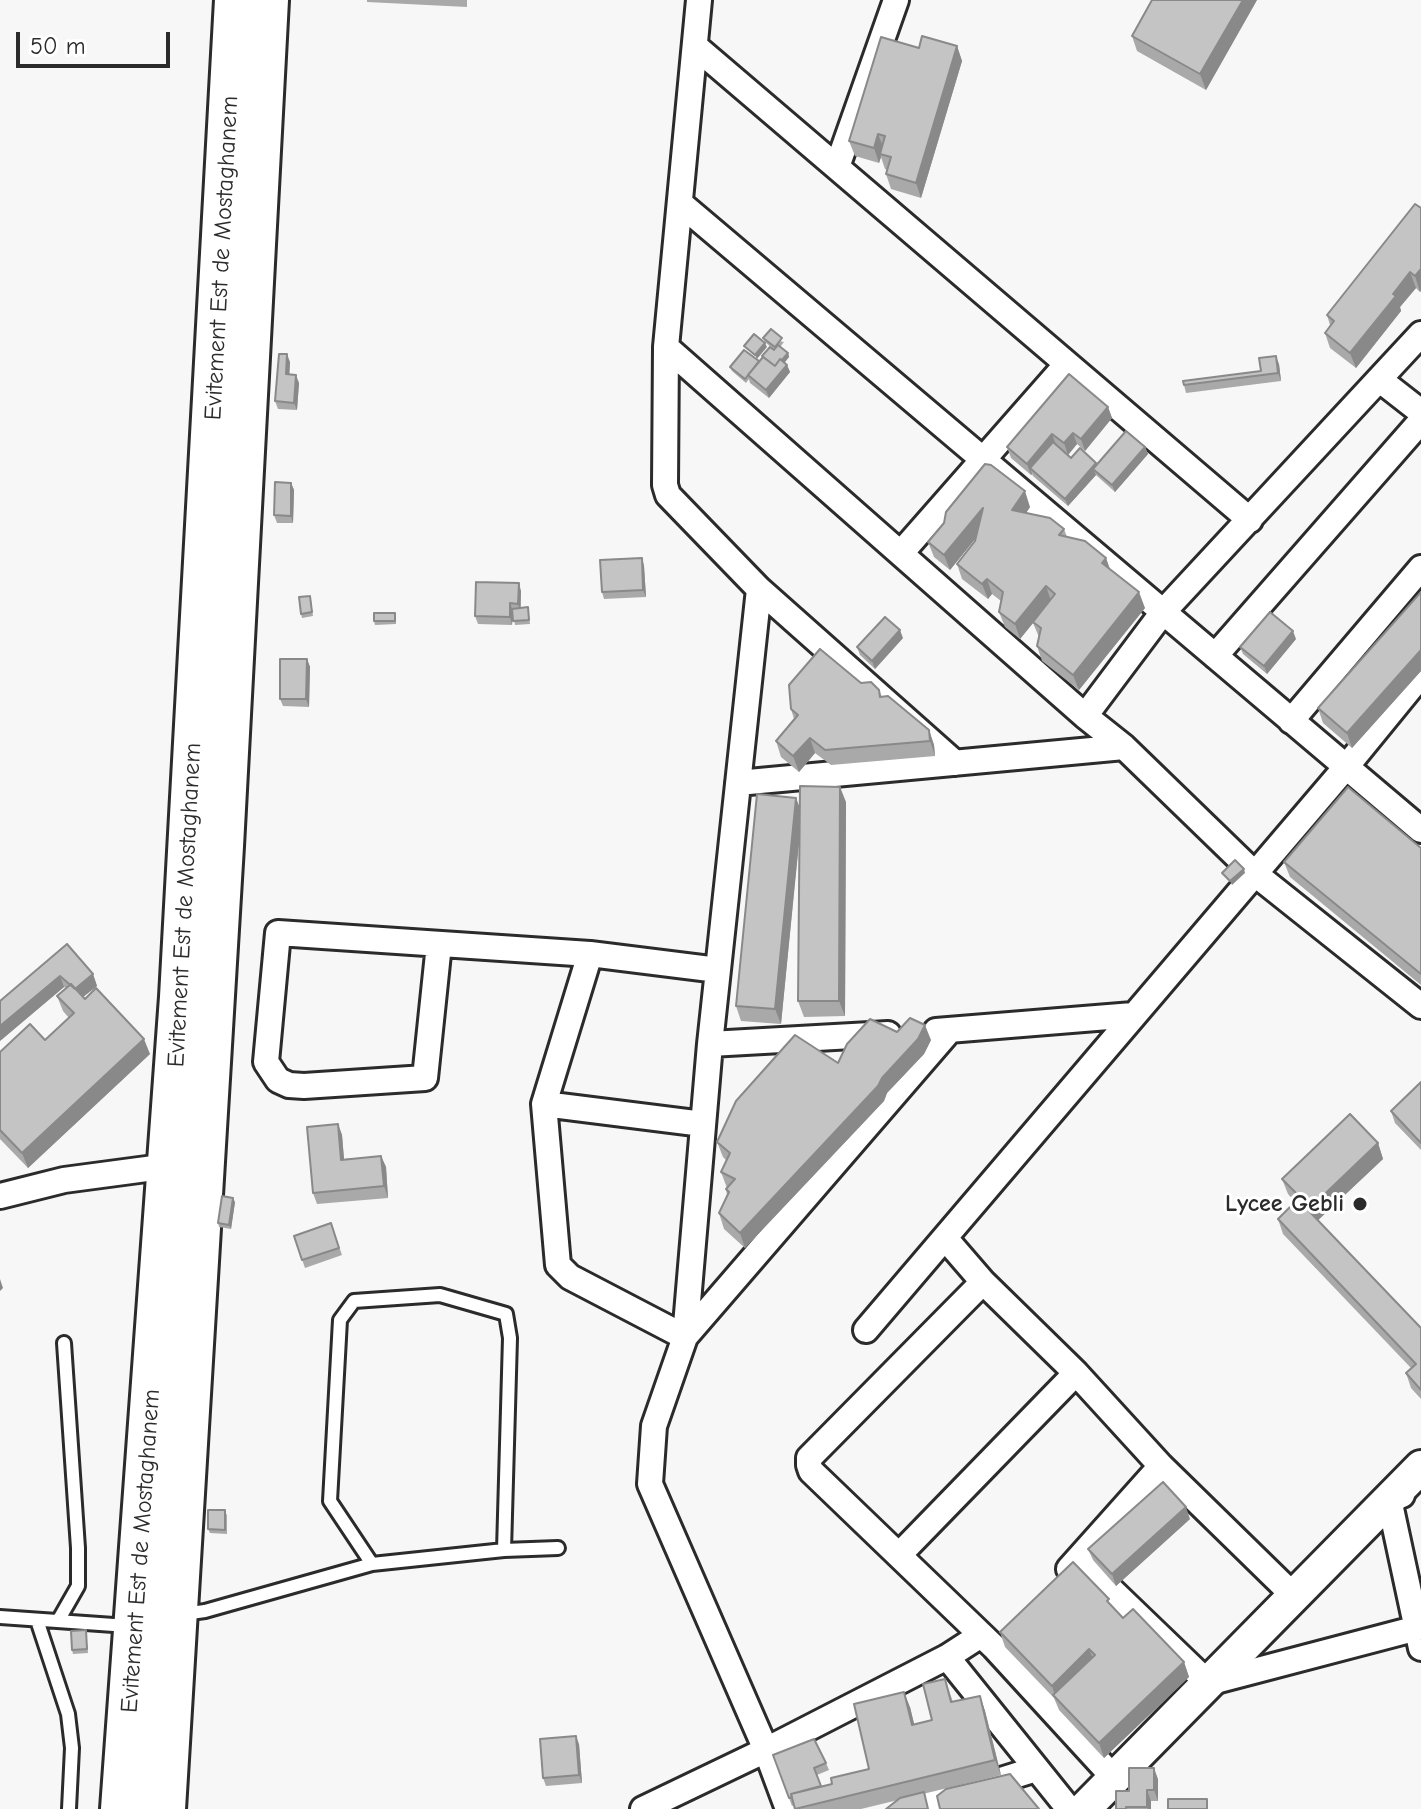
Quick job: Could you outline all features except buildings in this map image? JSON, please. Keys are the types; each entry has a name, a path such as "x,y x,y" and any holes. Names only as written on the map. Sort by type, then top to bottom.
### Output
{"highway":[{"name":"Evitement Est de Mostaghanem","path":"122,1809 182,981 236,0"},
{"name":"Evitement Est de Mostaghanem","path":"164,1809 222,846 267,0"}],"street":[{"path":"699,0 666,347 665,485 668,495 759,589 955,763"},
{"path":"837,167 896,0"},
{"path":"696,47 1250,520"},
{"path":"681,204 1421,830"},
{"path":"1085,716 1163,612 1421,334"},
{"path":"666,347 1124,747 1254,873 1421,1006"},
{"path":"901,553 1067,364"},
{"path":"1380,380 1421,412"},
{"path":"1215,656 1421,421"},
{"path":"1291,721 1421,568"},
{"path":"759,589 710,1044 685,1337 654,1426 650,1484 766,1750 788,1809"},
{"path":"866,1330 1420,677"},
{"path":"738,783 1124,747"},
{"path":"439,944 425,1078 304,1086 278,1080 266,1062 278,933 590,954 718,970"},
{"path":"590,954 544,1104 558,1265 570,1277 685,1337"},
{"path":"710,1044 950,1030 1133,1015"},
{"path":"685,1337 950,1030"},
{"path":"544,1104 703,1124"},
{"path":"0,1196 64,1180 169,1166"},
{"path":"945,1238 983,1282 1076,1373 1161,1466 1294,1596"},
{"path":"983,1282 809,1458 811,1471 988,1641 1114,1778"},
{"path":"899,1555 1076,1373"},
{"path":"1058,1581 1161,1466"},
{"path":"1084,1809 1421,1467"},
{"path":"1389,1499 1421,1489"},
{"path":"1208,1683 1419,1634 1389,1499"},
{"path":"1079,1559 1208,1683"},
{"path":"643,1809 1015,1625"},
{"path":"947,1657 1069,1809"},
{"path":"909,1809 1036,1769"}],"lane":[{"path":"372,1564 330,1501 340,1320 354,1301 440,1295 506,1314 510,1338 504,1550"},
{"path":"58,1621 78,1586 64,1343"},
{"path":"176,1614 205,1611 372,1564 504,1550 558,1548"},
{"path":"0,1617 135,1627"},
{"path":"37,1620 68,1714 72,1748 69,1809"}],"place":[{"name":"Lycee Gebli","path":"1360,1204"}]}
